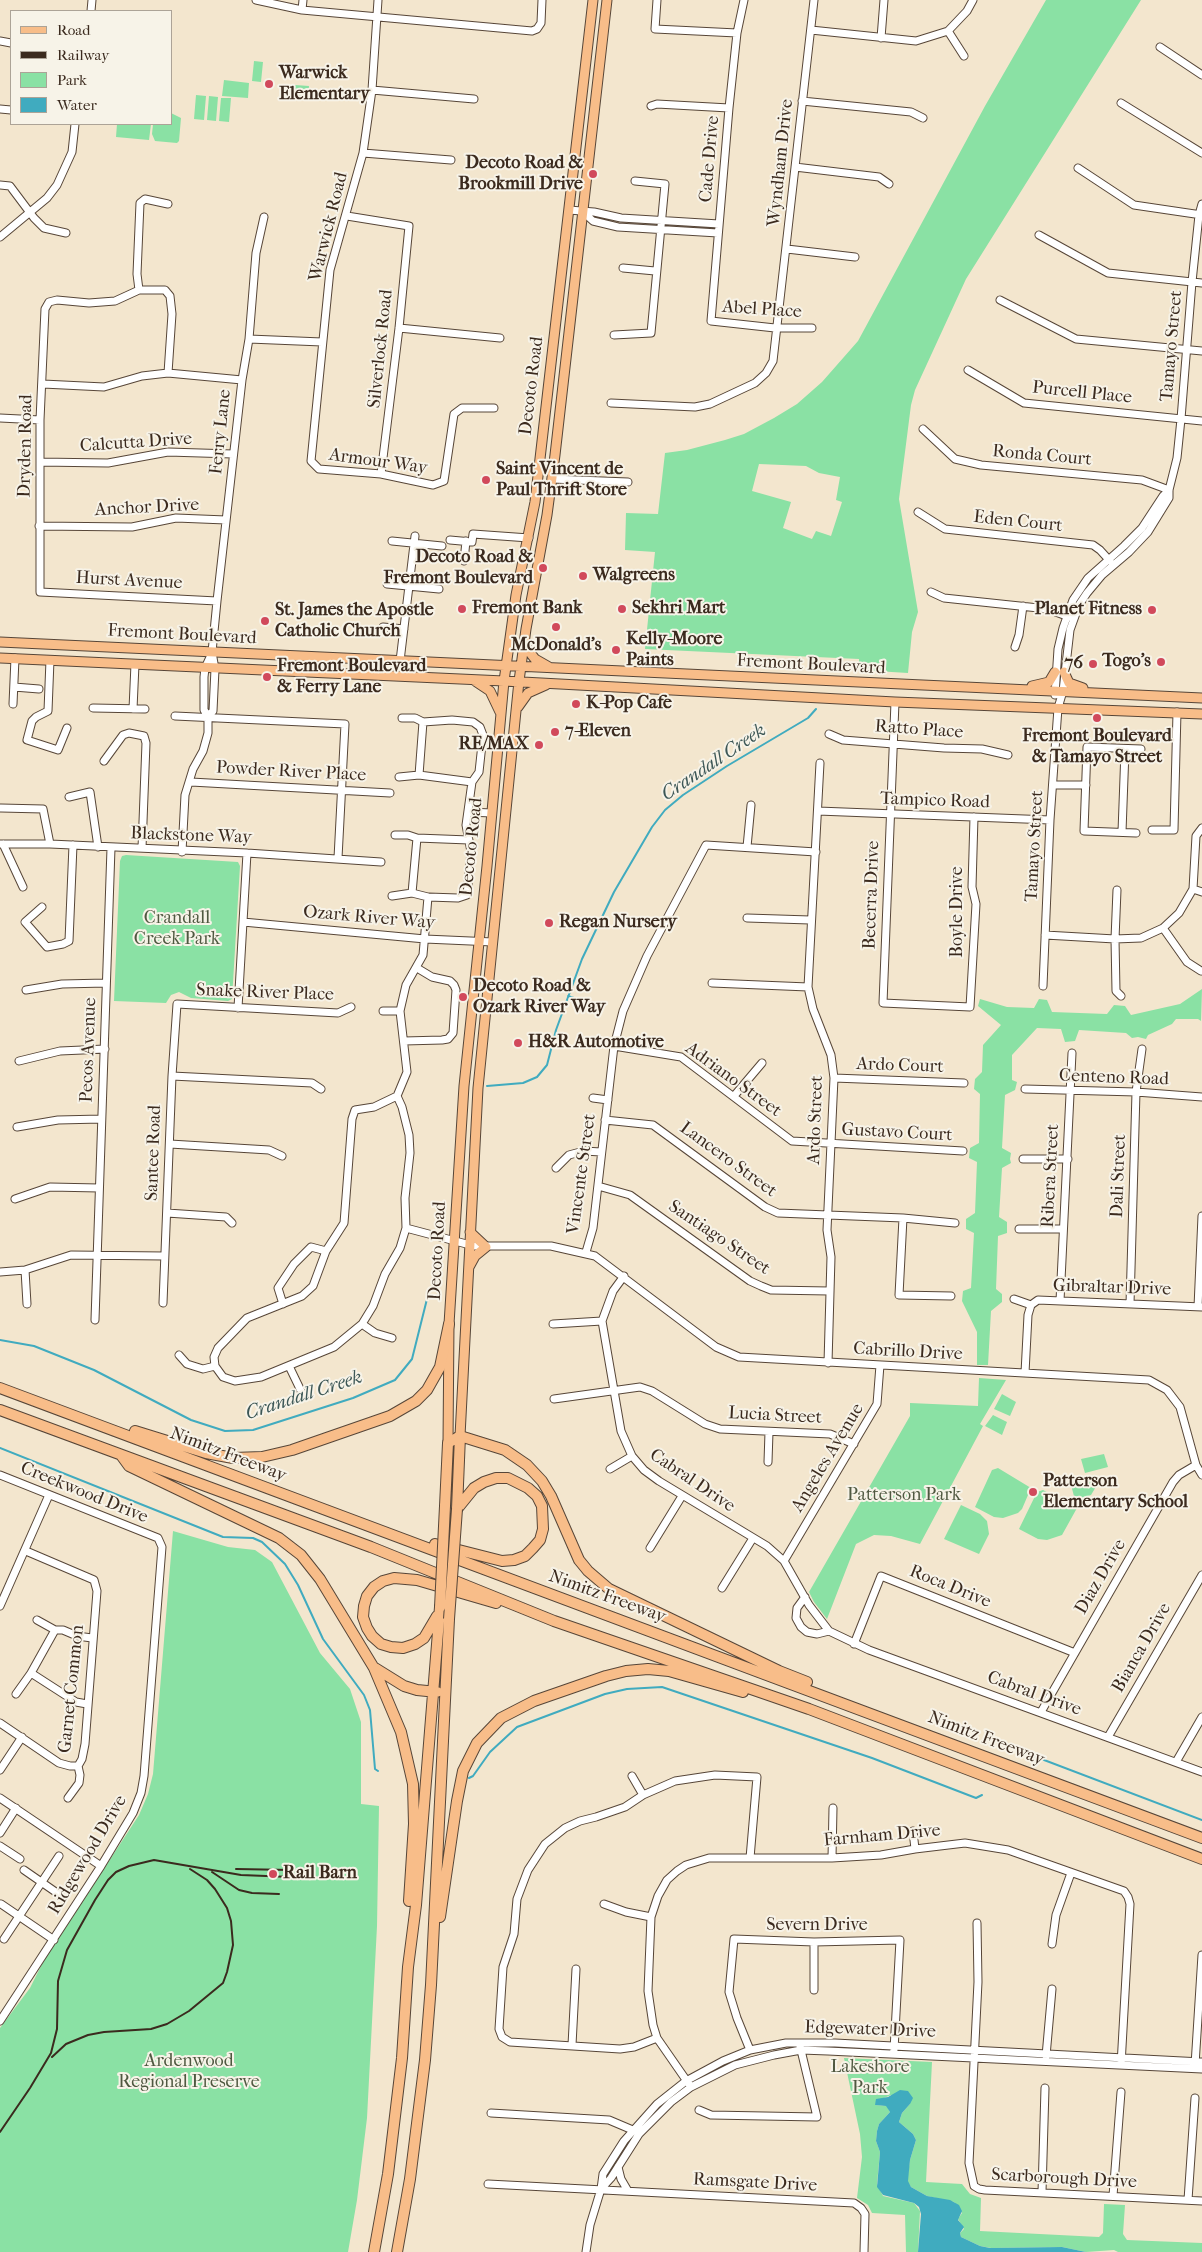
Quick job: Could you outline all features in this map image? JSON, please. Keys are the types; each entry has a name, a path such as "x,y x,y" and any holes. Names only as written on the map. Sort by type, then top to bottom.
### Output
{"highway":[{"path":"88,1420 168,1440 220,1456 248,1458 276,1454 390,1416 416,1401 427,1390 440,1367 450,1324"},
{"name":"Nimitz Freeway","path":"0,1388 1202,1838"},
{"path":"0,1404 178,1471 187,1480"},
{"name":"Nimitz Freeway","path":"0,1410 370,1547 554,1621 809,1709 1202,1858"},
{"path":"448,1443 460,1436 505,1450 527,1465 537,1475 551,1496 579,1560 588,1571 610,1589 779,1671 849,1698 859,1708"},
{"name":"Decoto Road","path":"431,1986 460,1436"},
{"name":"Decoto Road","path":"408,1967 416,1896 440,1607 448,1443"},
{"path":"121,1455 129,1466 279,1538 301,1555 320,1579 374,1668 403,1740 412,1784 414,1824 407,1938 408,1967 397,2105 374,2252"},
{"path":"378,1530 502,1561 514,1560 525,1556 540,1540 543,1529 542,1506 528,1488 508,1478 496,1478 484,1482 474,1488 456,1509"},
{"path":"440,1607 433,1624 424,1638 415,1644 403,1648 391,1648 381,1644 366,1628 363,1617 367,1596 374,1587 388,1579 406,1578 554,1621"},
{"path":"374,1668 404,1686 432,1696 445,1697"},
{"path":"397,2252 418,2120 431,1986 459,1786 469,1757 477,1743 501,1718 534,1701 606,1676 648,1670 669,1671 809,1709"}],"main road":[{"name":"Decoto Road","path":"448,1443 450,1324 464,1086 504,681 516,595 529,538 537,483 593,0"},
{"name":"Decoto Road","path":"460,1436 478,1088 520,667 552,478 607,0"},
{"path":"524,639 528,650 535,659 554,669"},
{"name":"Fremont Boulevard","path":"0,642 1202,698"},
{"name":"Fremont Boulevard","path":"0,658 519,681 894,702 1202,714"},
{"path":"1017,689 1046,683 1060,672 1074,686 1098,693"},
{"path":"473,679 490,691 501,713"},
{"path":"516,711 528,693 551,683"},
{"path":"468,1269 475,1256 486,1247 470,1232"}],"street":[{"path":"256,0 302,10 532,31 538,29 541,24 542,0"},
{"path":"302,10 303,0"},
{"name":"Warwick Road","path":"311,461 330,270 336,242 347,216 363,153 372,90 375,18 378,0"},
{"path":"657,0 655,29 737,33"},
{"name":"Cade Drive","path":"711,321 729,108 737,33 744,0"},
{"name":"Wyndham Drive","path":"611,403 695,407 724,398 755,383 766,373 773,361 775,328 787,249 814,0"},
{"path":"882,38 884,0"},
{"path":"810,30 916,41 948,31 967,11 973,0"},
{"path":"948,31 964,56"},
{"path":"1160,47 1202,75"},
{"path":"372,90 474,99"},
{"path":"802,101 911,112 923,118"},
{"path":"1121,103 1202,153"},
{"path":"651,106 657,104 729,108"},
{"path":"0,237 47,198 64,170 72,152 75,125"},
{"path":"363,153 451,160"},
{"path":"795,167 879,177 889,184"},
{"path":"1078,168 1134,205 1200,215"},
{"path":"614,335 651,333 655,271 665,184 635,181"},
{"path":"0,185 10,186 29,213 44,228 66,233"},
{"path":"168,204 145,199 140,203 136,274 139,290 165,290 170,296 172,314 168,373"},
{"name":"Tamayo Street","path":"1043,986 1061,634 1070,618 1080,588 1110,562 1137,533 1150,517 1162,496 1169,490 1177,458 1192,282 1202,204"},
{"path":"569,210 583,212 593,221 618,226 719,224"},
{"name":"Silverlock Road","path":"347,216 409,226 399,328 381,474"},
{"name":"Ferry Lane","path":"208,716 213,711 215,669 212,652 217,601 242,380 249,339 256,253 264,217"},
{"path":"661,224 718,233"},
{"path":"1039,235 1108,273 1202,283"},
{"path":"787,249 855,257"},
{"path":"624,268 655,271"},
{"name":"Dryden Road","path":"40,592 40,420 45,309 49,302 57,300 89,303 115,301 139,290"},
{"path":"1000,300 1076,339 1202,351"},
{"name":"Abel Place","path":"711,321 775,328 812,328"},
{"path":"399,328 500,338"},
{"path":"249,339 322,342"},
{"name":"Purcell Place","path":"968,370 1024,403 1202,421"},
{"path":"43,384 104,387 142,376 168,373 242,380"},
{"name":"Armour Way","path":"311,461 319,469 381,474 433,485 444,481 454,414 462,408 494,408"},
{"path":"0,418 40,420"},
{"name":"Ronda Court","path":"923,429 955,459 981,465 1142,480 1169,490"},
{"name":"Calcutta Drive","path":"40,462 108,463 168,452 233,454"},
{"path":"552,478 628,482"},
{"name":"Eden Court","path":"918,512 945,530 1092,545 1100,550 1110,562"},
{"name":"Anchor Drive","path":"39,526 132,527 176,518 226,520"},
{"path":"450,540 472,542 472,534 529,538"},
{"path":"392,541 414,540 442,546"},
{"path":"400,661 414,540"},
{"path":"464,560 466,541"},
{"path":"387,584 439,589"},
{"name":"Hurst Avenue","path":"40,592 217,601"},
{"path":"931,592 944,598 1048,609 1070,618"},
{"path":"1015,647 1019,635 1023,606"},
{"path":"383,627 404,629"},
{"name":"Ferry Lane","path":"182,852 185,796 191,782 193,769 203,751 208,734 208,716 204,710 205,668 212,652"},
{"path":"13,704 15,658"},
{"path":"50,660 48,711 32,721 27,740 58,750 68,728"},
{"path":"133,709 135,664"},
{"path":"14,687 39,689"},
{"name":"Becerra Drive","path":"894,702 883,1003 970,1007"},
{"path":"93,708 145,709"},
{"path":"1152,830 1174,830 1177,712"},
{"path":"175,716 208,716 345,724 338,858"},
{"path":"392,896 412,893 428,898 458,898 468,895 471,852 466,824 472,782 479,772 484,735 480,727 473,722 452,720 423,722 415,718 402,718"},
{"path":"420,775 423,722"},
{"path":"104,761 123,735 129,733 144,736 146,744 142,848"},
{"name":"Ratto Place","path":"830,734 843,740 944,748 982,748 1008,755"},
{"path":"1136,833 1084,831 1087,747 1141,750"},
{"path":"1122,832 1125,750"},
{"name":"Ardo Street","path":"820,763 816,852 810,920 808,987 813,1009 831,1055 834,1078 827,1230 831,1257 828,1363"},
{"path":"399,777 420,775 472,782"},
{"name":"Powder River Place","path":"191,782 390,793"},
{"path":"1053,785 1086,785"},
{"path":"69,796 90,792 98,846"},
{"path":"747,847 751,805"},
{"path":"1,808 44,809 50,844"},
{"name":"Tampico Road","path":"818,811 1050,820"},
{"path":"468,812 492,813"},
{"name":"Boyle Drive","path":"970,1007 976,904 972,887 974,817"},
{"path":"1045,935 1115,939 1140,938 1163,928 1179,913 1193,889 1196,836 1202,828"},
{"path":"396,835 408,835 417,838 469,840"},
{"path":"412,893 417,838"},
{"path":"1,844 23,887"},
{"name":"Blackstone Way","path":"1,844 142,848 182,852 247,853 381,862"},
{"path":"42,907 25,922 47,947 69,941 73,845"},
{"name":"Vincente Street","path":"586,1252 593,1228 614,1046 623,1011 647,956 706,845 816,852"},
{"name":"Pecos Avenue","path":"95,1320 100,1119 105,1050 111,848"},
{"path":"238,1008 247,853"},
{"path":"1193,889 1202,892"},
{"path":"1117,890 1115,939 1116,991 1121,996"},
{"path":"397,1096 402,1107 409,1135 410,1152 405,1198 406,1228 400,1248 385,1274 373,1306 362,1324 334,1348 261,1377 235,1382 223,1377 215,1366 214,1357 218,1348 247,1318 302,1296 313,1286 326,1251 344,1223 352,1119 355,1110 374,1107 397,1096 408,1072 400,1011 406,985 423,955 428,898"},
{"path":"747,918 810,920"},
{"name":"Ozark River Way","path":"243,922 425,939 493,942"},
{"path":"1163,928 1188,962 1201,971"},
{"path":"404,1041 442,1040 448,1039 453,1033 456,990 454,985 450,981 432,977 417,968"},
{"path":"26,990 62,984 106,983"},
{"path":"712,983 808,987"},
{"name":"Snake River Place","path":"177,1004 338,1013 351,1006"},
{"name":"Santee Road","path":"163,1303 172,1076 177,1004"},
{"path":"383,1011 400,1011"},
{"name":"Adriano Street","path":"614,1046 681,1057 792,1141 831,1145"},
{"name":"Dali Street","path":"1130,1304 1136,1092 1142,1049"},
{"path":"19,1061 60,1051 105,1050"},
{"name":"Ribera Street","path":"1060,1301 1072,1053"},
{"path":"734,1096 762,1063"},
{"path":"172,1076 312,1083 321,1089"},
{"name":"Ardo Court","path":"834,1078 964,1083"},
{"name":"Centeno Road","path":"1025,1089 1136,1092 1202,1098"},
{"name":"Vincente Street","path":"593,1098 608,1100"},
{"path":"17,1127 58,1120 100,1119"},
{"name":"Lancero Street","path":"605,1120 653,1125 765,1207 778,1213 903,1218 955,1223"},
{"path":"170,1144 269,1150 282,1156"},
{"name":"Gustavo Court","path":"831,1145 963,1151"},
{"path":"556,1168 569,1156 584,1151 601,1152"},
{"path":"1023,1159 1068,1159"},
{"name":"Santiago Street","path":"598,1186 630,1194 750,1281 760,1286 771,1290 829,1292"},
{"path":"15,1199 50,1187 99,1188"},
{"path":"167,1213 226,1217 232,1223"},
{"path":"1200,1307 1202,1216"},
{"path":"903,1218 899,1295 951,1296"},
{"name":"Cabrillo Drive","path":"406,1228 469,1245 486,1247 551,1246 586,1252 604,1261 716,1347 727,1353 750,1358 1138,1378 1158,1384 1174,1397 1180,1407 1196,1465 1202,1474"},
{"path":"1019,1229 1063,1229"},
{"path":"283,1304 278,1288 294,1264 311,1247 326,1251"},
{"path":"0,1272 25,1270 71,1255 164,1256"},
{"path":"25,1270 27,1304"},
{"name":"Cabral Drive","path":"624,1276 613,1291 602,1321 621,1431 632,1456 644,1470 682,1496 767,1546 784,1561 805,1597 829,1631 854,1644 1202,1772"},
{"path":"1014,1300 1031,1305"},
{"name":"Gibraltar Drive","path":"1025,1373 1028,1315 1031,1305 1038,1300 1200,1307"},
{"path":"553,1324 602,1321"},
{"path":"362,1324 375,1333 392,1338"},
{"path":"179,1355 187,1364 204,1369 215,1366"},
{"name":"Angeles Avenue","path":"784,1561 877,1404 880,1365"},
{"path":"289,1366 302,1393"},
{"name":"Lucia Street","path":"554,1398 640,1387 652,1391 704,1424 720,1429 830,1434 854,1444"},
{"path":"768,1462 770,1432"},
{"path":"610,1469 632,1456"},
{"name":"Diaz Drive","path":"1041,1712 1173,1482 1182,1472 1196,1465"},
{"name":"Creekwood Drive","path":"0,1475 158,1538"},
{"path":"0,1606 26,1551 49,1495"},
{"path":"650,1548 682,1496"},
{"name":"Ridgewood Drive","path":"0,2021 3,2010 54,1940 102,1866 134,1812 141,1793 144,1776 162,1547 158,1538"},
{"path":"722,1588 753,1538"},
{"name":"Garnet Common","path":"26,1551 94,1580 97,1591 85,1744 82,1759 78,1766 79,1783 68,1798"},
{"name":"Bianca Drive","path":"1108,1737 1202,1575"},
{"name":"Roca Drive","path":"854,1644 881,1576 1075,1653"},
{"name":"Cabral Drive","path":"805,1597 797,1608 796,1618 801,1627 806,1632 817,1634 829,1631"},
{"path":"37,1620 55,1630 92,1638"},
{"path":"16,1694 31,1673 55,1630"},
{"path":"31,1673 76,1702 87,1704"},
{"path":"1176,1762 1202,1717"},
{"path":"0,1723 59,1764 78,1766"},
{"path":"0,1770 22,1737"},
{"path":"632,1776 643,1794"},
{"path":"657,2038 634,2048 627,2048 510,2042 500,2034 503,1966 514,1934 517,1899 528,1870 546,1844 565,1828 580,1820 596,1818 625,1807 643,1794 675,1781 715,1776 757,1777 750,1858"},
{"path":"0,1798 102,1866"},
{"path":"0,1833 16,1808"},
{"path":"832,1858 833,1808"},
{"path":"914,1831 915,1849"},
{"name":"Farnham Drive","path":"688,2084 657,2038 648,1991 651,1917 658,1896 667,1880 686,1865 709,1858 881,1856 915,1849 965,1844 1008,1850 1124,1891 1130,1904 1121,2061"},
{"path":"0,1846 20,1859"},
{"path":"4,1939 59,1856"},
{"path":"24,1870 60,1895"},
{"path":"1052,1944 1056,1915 1071,1873"},
{"path":"1,1904 54,1940"},
{"path":"604,1904 626,1912 651,1917"},
{"name":"Scarborough Drive","path":"977,1923 979,1946 969,2163 974,2186 979,2189 1202,2201"},
{"name":"Severn Drive","path":"750,2050 729,1992 734,1940 814,1942 900,1940 894,2054"},
{"path":"814,1942 814,1990"},
{"path":"1198,2065 1202,1955"},
{"path":"572,2045 576,1969"},
{"path":"1045,2062 1052,1989"},
{"name":"Edgewater Drive","path":"601,2190 618,2167 636,2132 656,2104 717,2064 750,2050 800,2047 894,2046 1046,2053 1121,2061 1198,2065"},
{"path":"699,2110 711,2115 817,2118 800,2047"},
{"name":"Edgewater Drive","path":"688,2084 735,2066 800,2047 1045,2062 1121,2061"},
{"path":"1042,2192 1046,2088"},
{"path":"1114,2196 1121,2092"},
{"path":"1188,2200 1195,2098"},
{"path":"491,2113 609,2120 636,2132"},
{"name":"Edgewater Drive","path":"586,2252 590,2225 601,2190 603,2174 624,2141 636,2132"},
{"path":"618,2167 621,2179 628,2191"},
{"name":"Ramsgate Drive","path":"488,2184 854,2203 862,2208 865,2214 864,2252"}],"green space":[{"path":"1046,0 1141,0 966,279 915,390 911,405 899,499 918,612 912,632 908,673 859,670 859,659 645,649 655,552 625,550 626,513 658,514 665,453 687,450 744,434 797,404 822,382 858,341 985,106","holes":["759,464 806,466 819,473 840,477 836,500 842,502 831,536 816,531 812,539 783,528 791,502 752,491"]},
{"path":"254,61 263,62 261,82 252,81"},
{"path":"224,80 249,83 248,98 222,96"},
{"path":"295,85 309,86 308,97 294,96"},
{"path":"196,95 206,96 204,120 194,119"},
{"path":"209,96 218,97 216,121 207,120"},
{"path":"221,98 231,98 229,122 219,121"},
{"path":"172,114 181,118 179,141 177,143 155,141 152,134 153,125 172,125"},
{"path":"117,125 151,125 149,140 116,137"},
{"name":"Crandall Creek Park","path":"122,856 238,862 240,866 232,999 228,1001 191,998 179,992 171,995 166,1003 114,1001 120,861"},
{"path":"1202,989 1201,1021 1198,1019 1176,1019 1172,1024 1148,1035 1146,1039 1132,1038 1126,1033 1079,1030 1075,1041 1065,1042 1061,1029 1037,1028 1012,1055 1012,1080 1017,1082 1015,1090 1005,1095 1002,1148 1011,1153 1011,1163 1002,1168 999,1217 1007,1222 1007,1233 998,1236 996,1289 1002,1294 1002,1302 991,1311 988,1365 977,1365 977,1332 962,1301 963,1291 971,1288 974,1233 966,1229 966,1219 975,1213 977,1162 969,1158 970,1148 979,1143 980,1094 974,1089 975,1079 982,1072 983,1045 1001,1025 978,1006 980,999 1007,1007 1034,1008 1039,999 1047,1000 1052,1012 1107,1014 1114,1005 1125,1006 1131,1015 1180,1004"},
{"name":"Patterson Park","path":"979,1378 1006,1380 980,1424 983,1426 920,1544 891,1536 874,1535 856,1544 827,1619 809,1592 910,1416 910,1403 978,1406"},
{"path":"1002,1394 1016,1402 1010,1416 994,1409"},
{"path":"993,1415 1007,1422 1002,1435 985,1426"},
{"path":"1104,1454 1108,1467 1085,1473 1081,1459"},
{"path":"998,1468 1031,1488 1022,1509 1018,1513 1003,1518 994,1517 975,1507 992,1470"},
{"path":"1095,1475 1097,1485 1091,1495 1075,1500 1070,1481"},
{"path":"1043,1490 1077,1508 1062,1535 1047,1540 1038,1539 1019,1529 1037,1492"},
{"path":"961,1505 980,1514 987,1521 989,1534 979,1554 944,1539"},
{"name":"Ardenwood Regional Preserve","path":"173,1531 228,1547 255,1550 272,1562 320,1653 350,1689 361,1722 361,1804 379,1806 377,1926 367,2118 357,2200 348,2252 0,2252 0,2028 30,1988 43,1962 139,1815 148,1794 153,1774"},
{"name":"Lakeshore Park","path":"844,2058 932,2062 926,2182 962,2184 970,2194 981,2198 980,2231 1099,2237 1103,2233 1104,2204 1125,2205 1123,2234 1127,2240 1202,2243 1202,2252 1118,2252 1114,2250 1086,2252 1062,2247 991,2248 980,2246 961,2237 960,2233 964,2229 958,2219 962,2213 954,2202 927,2196 911,2187 907,2181 910,2160 916,2140 913,2134 899,2122 902,2113 910,2104 891,2095 875,2105 887,2106 890,2112 879,2124 877,2131 876,2141 880,2152 877,2184 883,2196 914,2203 920,2211 918,2252 906,2252 905,2215 872,2213 868,2205 857,2198 862,2157 860,2134"}],"water":[{"path":"900,2090 908,2091 913,2098 902,2113 899,2122 913,2134 916,2140 910,2160 908,2181 911,2187 927,2196 950,2200 959,2205 962,2211 958,2220 964,2227 960,2233 961,2237 980,2246 990,2248 1062,2247 1086,2252 918,2252 921,2214 919,2207 914,2203 883,2195 877,2187 880,2152 876,2141 877,2131 879,2124 890,2112 886,2106 875,2105 876,2099 888,2097"}],"waterway":[{"name":"Crandall Creek","path":"487,1086 523,1083 537,1077 547,1065 556,1030 582,959 614,892 652,827 665,810 683,795 727,766 808,718 816,709"},
{"path":"568,996 580,1000"},
{"name":"Crandall Creek","path":"0,1340 34,1346 94,1370 191,1420 225,1431 253,1430 353,1398 395,1380 412,1359 427,1299"},
{"path":"0,1448 223,1537 253,1538 262,1542 285,1564 298,1585 323,1639 364,1695 370,1710 375,1769 378,1771"},
{"path":"469,1778 473,1776 490,1752 517,1727 605,1694 627,1689 662,1687 872,1758 976,1798 982,1795"},
{"path":"1000,1746 1002,1744 1202,1820"}],"railway":[{"path":"0,2132 51,2053 57,2029 58,1981 67,1950 95,1900 108,1880 116,1872 129,1866 154,1860 241,1875 291,1877"},
{"path":"52,2057 66,2044 88,2035 151,2029 167,2024 189,2011 223,1983 233,1945 231,1921 227,1908 215,1889 207,1880 190,1869"},
{"path":"236,1869 291,1870"},
{"path":"212,1872 239,1890 252,1893 279,1894"}],"place":[{"name":"Warwick Elementary","path":"269,84"},
{"name":"Decoto Road & Brookmill Drive","path":"593,174"},
{"name":"Saint Vincent de Paul Thrift Store","path":"486,480"},
{"name":"Decoto Road & Fremont Boulevard","path":"543,568"},
{"name":"Walgreens","path":"583,576"},
{"name":"Fremont Bank","path":"462,609"},
{"name":"Sekhri Mart","path":"622,609"},
{"name":"Planet Fitness","path":"1152,610"},
{"name":"St. James the Apostle Catholic Church","path":"265,621"},
{"name":"McDonald's","path":"556,627"},
{"name":"Kelly-Moore Paints","path":"616,650"},
{"name":"Togo's","path":"1161,662"},
{"name":"76","path":"1093,664"},
{"name":"Fremont Boulevard & Ferry Lane","path":"267,677"},
{"name":"K-Pop Cafe","path":"576,704"},
{"name":"Fremont Boulevard & Tamayo Street","path":"1097,718"},
{"name":"7-Eleven","path":"555,732"},
{"name":"RE/MAX","path":"539,745"},
{"name":"Regan Nursery","path":"549,923"},
{"name":"Decoto Road & Ozark River Way","path":"463,997"},
{"name":"H&R Automotive","path":"518,1043"},
{"name":"Patterson Elementary School","path":"1033,1492"},
{"name":"Rail Barn","path":"273,1874"}]}
